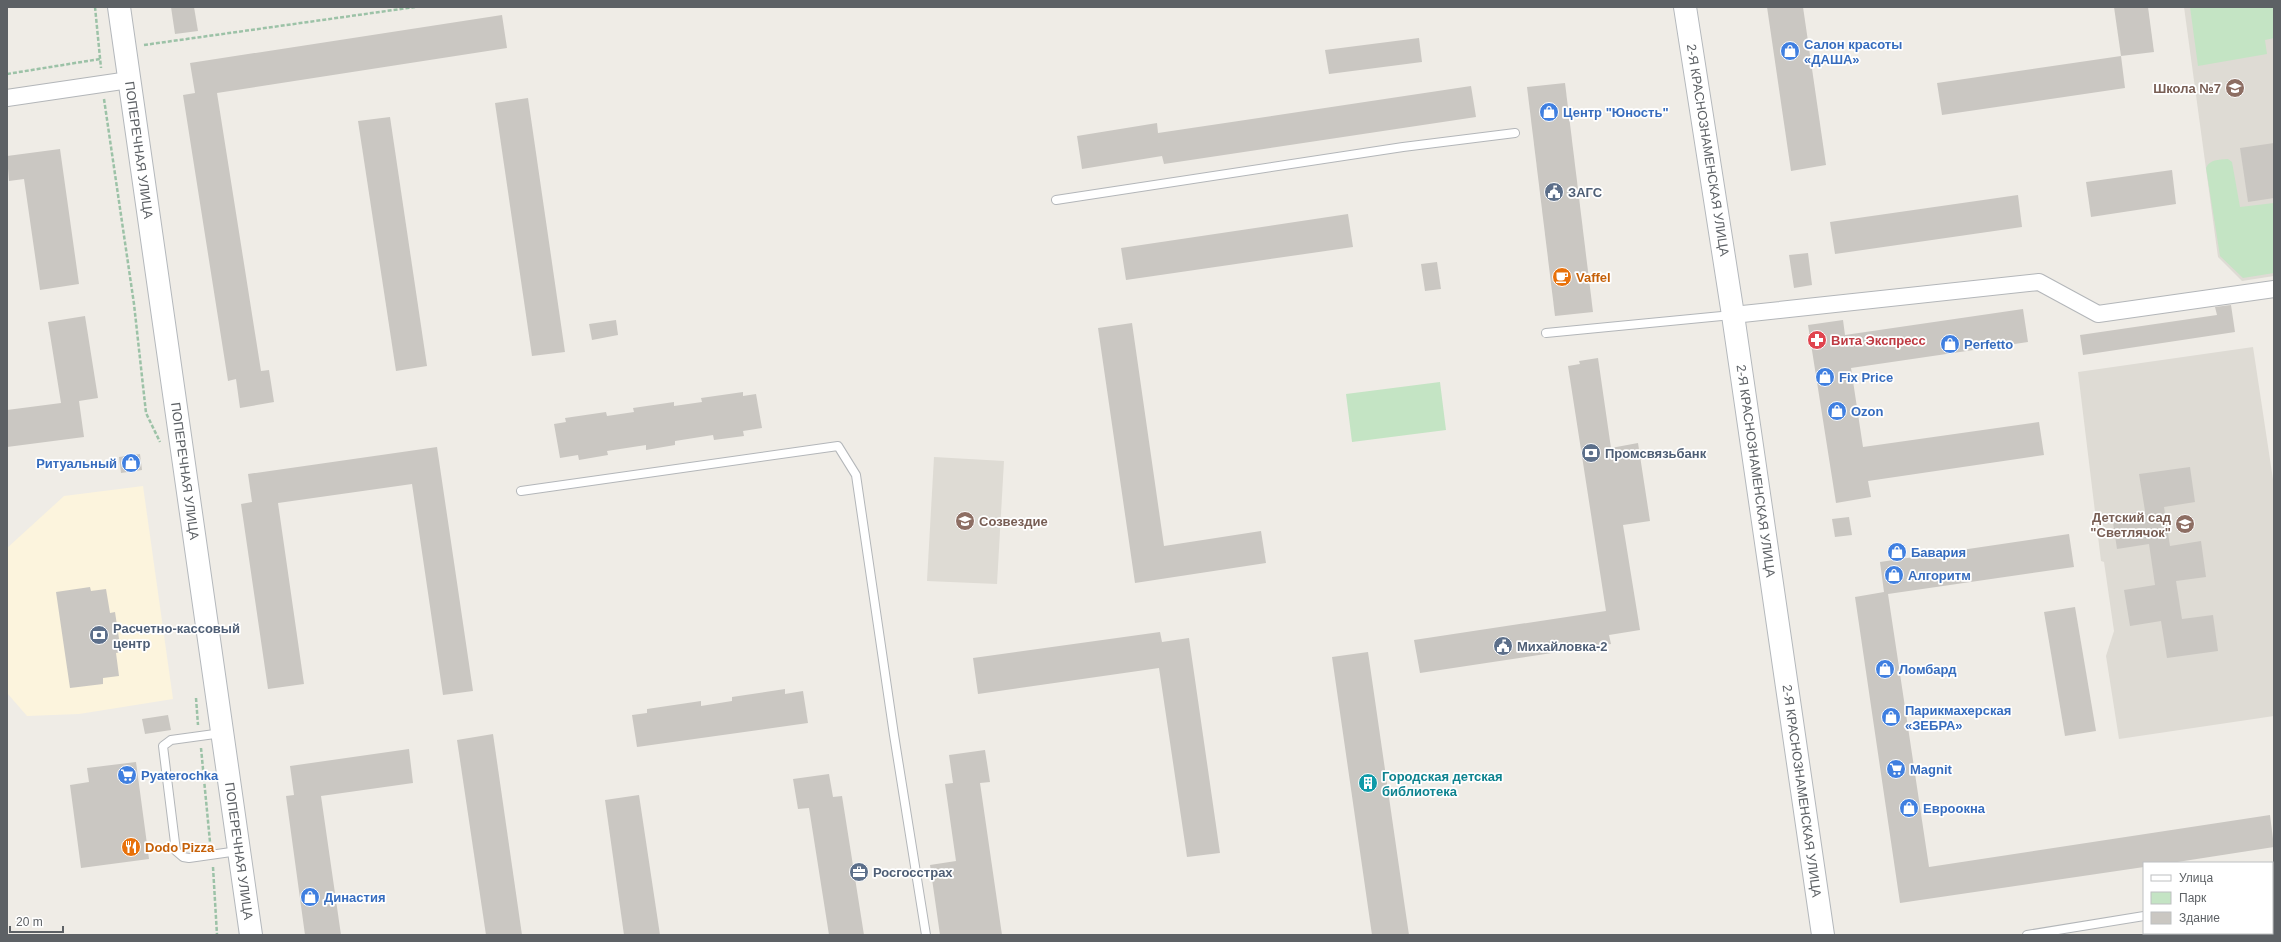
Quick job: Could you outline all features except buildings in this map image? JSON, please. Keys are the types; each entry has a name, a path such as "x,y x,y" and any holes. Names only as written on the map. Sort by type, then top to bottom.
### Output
{"street":[{"name":"ПОПЕРЕЧНАЯ УЛИЦА","path":"119,7 128,80 251,935"},
{"name":"2-Я КРАСНОЗНАМЕНСКАЯ УЛИЦА","path":"1685,7 1733,315 1823,935"},
{"path":"7,98 128,80"},
{"path":"1733,315 2038,282 2098,314 2274,289"}],"lane":[{"path":"1056,200 1403,148 1515,133"},
{"path":"1546,333 1733,315"},
{"path":"521,491 838,446 856,475 926,935"},
{"path":"222,733 166,742 163,746 176,850 183,857 239,851"},
{"path":"2027,935 2143,916"}],"path":[{"path":"94,7 102,84 134,304 146,413 161,443"},
{"path":"125,48 415,7"},
{"path":"7,74 100,59"},
{"path":"195,696 212,855 217,935"}],"shaded area":[{"name":"Школа №7","path":"2184,7 2274,7 2274,276 2242,281 2218,257"},
{"name":"Детский сад \"Светлячок\"","path":"2253,347 2274,486 2274,716 2119,739 2106,656 2114,631 2104,562 2101,561 2078,372"},
{"name":"Созвездие","path":"934,457 1004,461 997,584 927,581"},
{"name":"Расчетно-кассовый центр","path":"143,486 173,699 79,714 27,716 7,693 7,548 64,496"}],"green space":[{"path":"2190,7 2274,7 2274,38 2265,40 2267,54 2198,66"},
{"path":"2228,159 2232,162 2240,207 2274,203 2274,273 2243,278 2220,256 2206,168 2212,161"},
{"path":"1440,382 1446,430 1352,442 1346,394"}],"place":[{"name":"Салон красоты «ДАША»","path":"1790,51"},
{"name":"Школа №7","path":"2235,88"},
{"name":"Центр \"Юность\"","path":"1549,112"},
{"name":"ЗАГС","path":"1554,192"},
{"name":"Vaffel","path":"1562,277"},
{"name":"Вита Экспресс","path":"1817,340"},
{"name":"Perfetto","path":"1950,344"},
{"name":"Fix Price","path":"1825,377"},
{"name":"Ozon","path":"1837,411"},
{"name":"Промсвязьбанк","path":"1591,453"},
{"name":"Ритуальный","path":"131,463"},
{"name":"Созвездие","path":"965,521"},
{"name":"Детский сад \"Светлячок\"","path":"2185,524"},
{"name":"Бавария","path":"1897,552"},
{"name":"Алгоритм","path":"1894,575"},
{"name":"Расчетно-кассовый центр","path":"99,635"},
{"name":"Михайловка-2","path":"1503,646"},
{"name":"Ломбард","path":"1885,669"},
{"name":"Парикмахерская «ЗЕБРА»","path":"1891,717"},
{"name":"Magnit","path":"1896,769"},
{"name":"Pyaterochka","path":"127,775"},
{"name":"Городская детская библиотека","path":"1368,783"},
{"name":"Евроокна","path":"1909,808"},
{"name":"Dodo Pizza","path":"131,847"},
{"name":"Росгосстрах","path":"859,872"},
{"name":"Династия","path":"310,897"}]}
